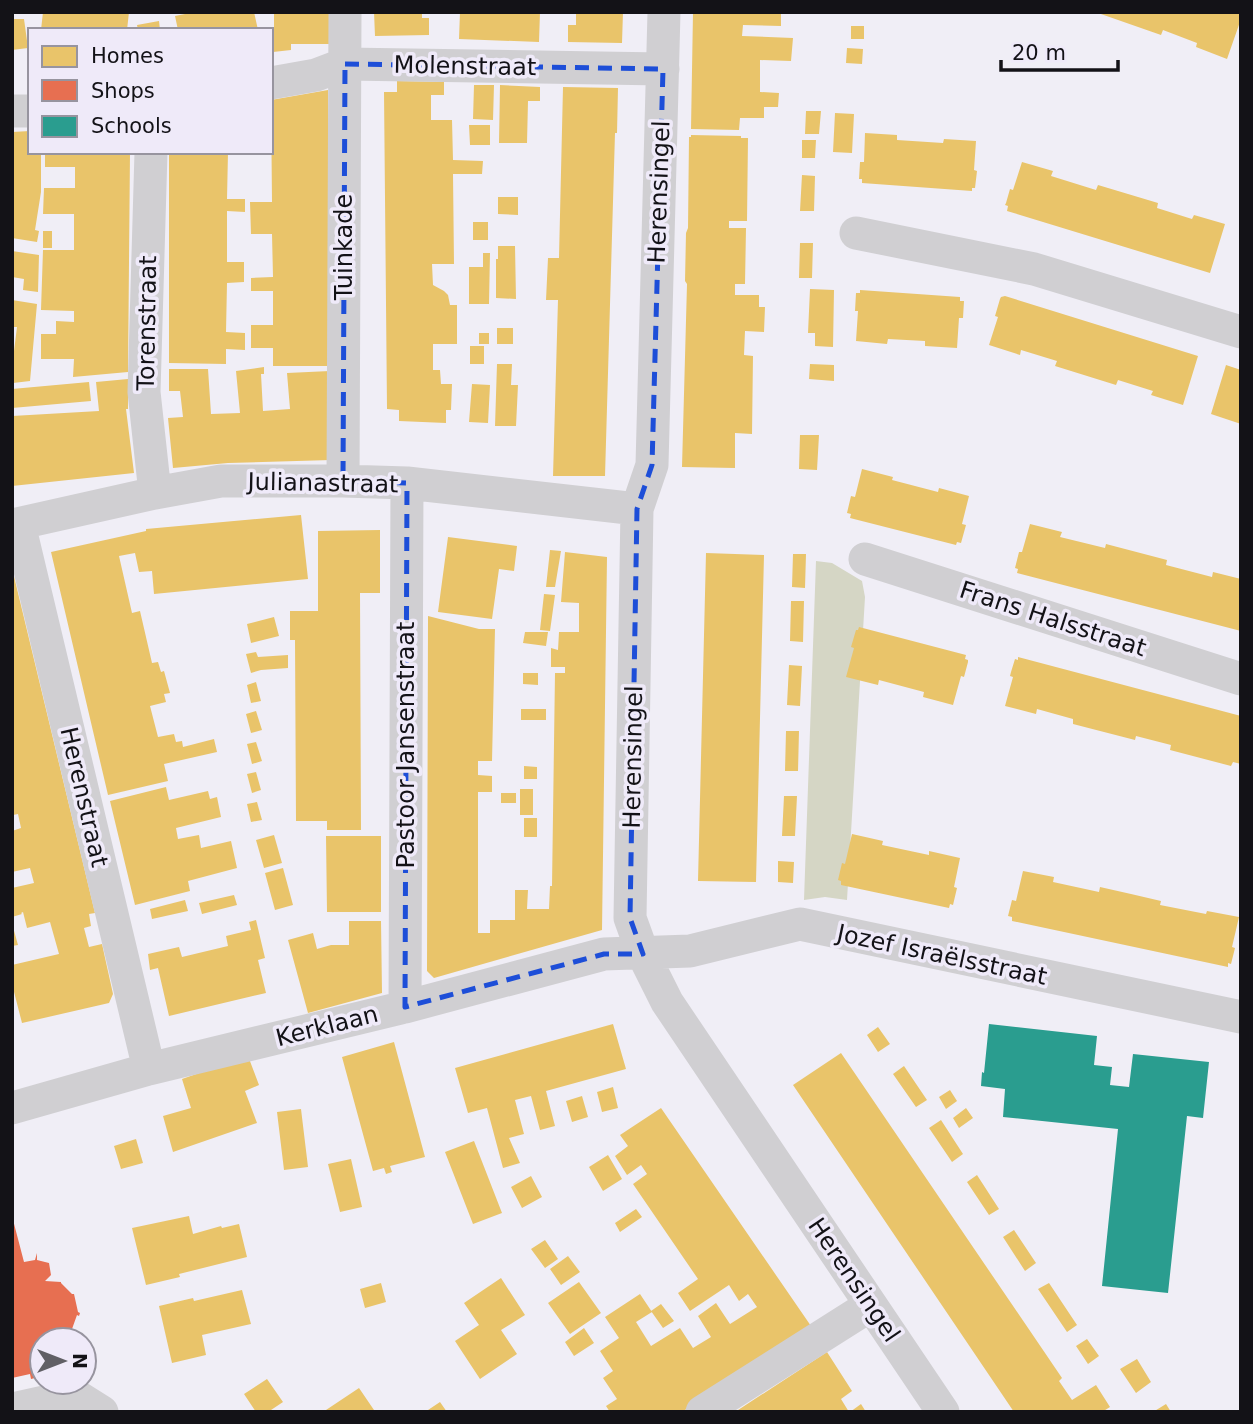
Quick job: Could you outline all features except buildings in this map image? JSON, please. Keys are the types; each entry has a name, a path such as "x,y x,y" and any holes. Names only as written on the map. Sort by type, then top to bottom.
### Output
{"street":[{"name":"Tuinkade","path":"343,481 345,12"},
{"name":"Herensingel","path":"663,12 652,465 637,509 629,918 667,1002 943,1412"},
{"name":"Molenstraat","path":"273,83 316,75 345,64 663,69"},
{"name":"Torenstraat","path":"151,154 144,392 155,493"},
{"path":"856,233 1034,270 1241,332"},
{"name":"Julianastraat","path":"16,524 221,481 407,483 637,509"},
{"name":"Pastoor Jansenstraat","path":"405,1007 407,483"},
{"name":"Herenstraat","path":"16,524 149,1069"},
{"name":"Frans Halsstraat","path":"865,559 1241,679"},
{"name":"Jozef Israëlsstraat","path":"643,954 690,951 800,925 1241,1017"},
{"name":"Kerklaan","path":"12,1108 149,1069 405,1007 604,954 643,954"},
{"path":"702,1412 871,1305"},
{"path":"29,1408 75,1395 102,1412"}],"highlighted area":[{"path":"345,64 663,69 652,465 637,509 630,918 643,954 604,954 405,1007 407,483 343,481"}],"green space":[{"path":"816,561 832,563 862,581 865,597 847,900 825,897 804,900"}]}
